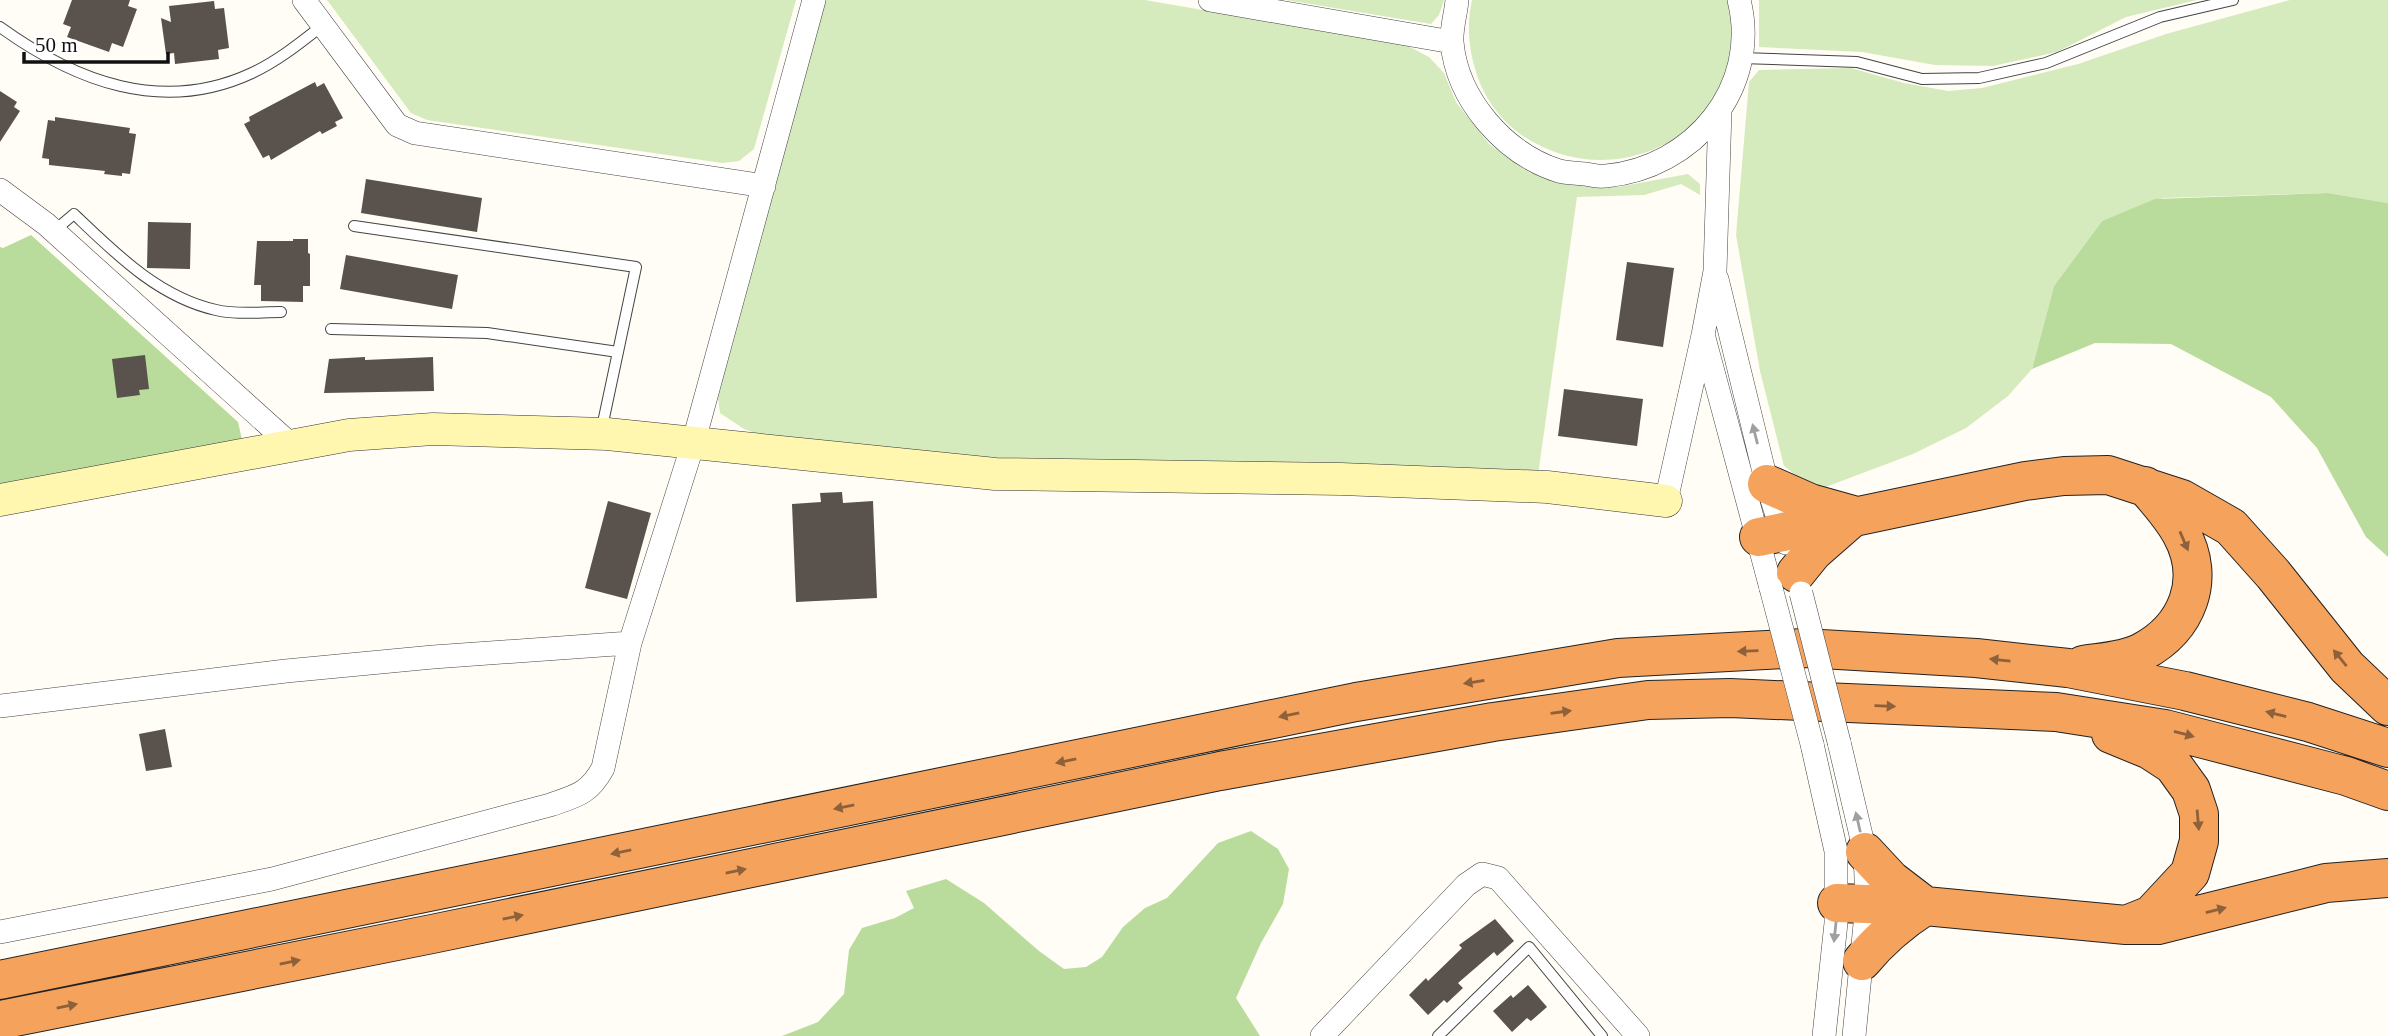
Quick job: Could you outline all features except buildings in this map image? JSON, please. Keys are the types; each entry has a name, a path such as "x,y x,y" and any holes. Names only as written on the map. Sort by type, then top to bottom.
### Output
{"highway":[{"path":"1771,534 2025,481 2064,476 2108,475 2182,499 2231,527 2273,574 2347,667 2388,706"},
{"path":"1767,484 1810,503 1855,516"},
{"path":"2068,668 2140,653 2168,635 2184,615 2192,589 2192,561 2183,535 2166,509 2145,486"},
{"path":"1789,585 1813,552 1855,516"},
{"path":"0,980 1356,702 1618,659 1804,649 1976,658 2068,668 2185,691 2308,722 2388,748"},
{"path":"0,1020 432,934 1220,771 1493,722 1648,700 1717,699 2056,712 2165,729 2346,776 2388,791"},
{"path":"2056,712 2151,750 2173,765 2191,790 2199,814 2199,841 2190,873 2151,915 2126,925"},
{"path":"1865,852 1891,880 1925,906"},
{"path":"1852,903 1925,906 2126,925 2158,925 2326,883 2388,878"},
{"path":"1862,961 1878,940 1925,906"}],"street":[{"path":"304,0 397,125 415,133 764,186"},
{"path":"0,932 272,879 550,805 582,793 594,784 603,768 631,643 693,444 814,0"},
{"path":"1210,0 1452,42"},
{"path":"1457,0 1452,42 1462,82 1485,121 1518,152 1560,171 1605,177 1649,167 1689,145 1720,111 1733,86 1741,58 1743,16 1739,0"},
{"path":"0,500 349,435 433,429 600,434 995,474 1341,479 1547,487 1666,501 1715,271 1720,111"},
{"path":"0,190 54,230 291,445"},
{"path":"1715,271 1767,484 1771,534"},
{"path":"1703,335 1789,585 1839,742 1865,852 1824,1036"},
{"path":"1789,585 1812,744 1836,851 1852,903 1862,961 1854,1036"},
{"path":"0,706 299,670 631,643"},
{"path":"1322,1036 1466,885 1482,874 1498,878 1638,1036"}],"lane":[{"path":"1741,58 1857,62 1922,79 1979,78 2046,63 2160,17 2232,0"},
{"path":"0,27 29,48 82,75 114,86 146,91 173,91 200,89 250,74 289,51 323,25"},
{"path":"54,230 74,214 136,271 185,299 233,313 281,312"},
{"path":"355,226 636,267 600,434"},
{"path":"331,329 487,333 618,352"},
{"path":"1438,1036 1529,947 1602,1036"}],"green space":[{"path":"327,0 796,0 754,149 739,161 722,163 427,120 411,113"},
{"path":"825,0 1145,0 1406,45 1429,57 1444,73 1456,102 1489,144 1530,173 1579,185 1618,187 1688,174 1700,184 1700,195 1681,184 1644,195 1577,197 1538,475 999,465 785,444 744,429 720,413 718,398"},
{"path":"1286,0 1444,0 1439,15 1431,24"},
{"path":"1472,0 1729,0 1729,58 1719,89 1703,114 1681,134 1655,149 1626,158 1596,160 1566,155 1527,139 1509,125 1494,108 1482,88 1472,59 1469,20"},
{"path":"1759,0 2197,0 2126,17 2057,52 1993,66 1935,65 1862,52 1759,47"},
{"path":"2290,0 2388,0 2388,203 2328,193 2163,198 2102,221 2054,286 2032,369 2008,396 1966,428 1913,454 1815,491 1784,466 1760,371 1736,235 1749,82 1759,70 1851,68 1904,83 1948,91 1982,88 2078,64 2166,34"},
{"path":"2328,193 2388,203 2388,557 2366,537 2317,448 2271,397 2171,344 2095,343 2032,369 2054,286 2102,221 2155,199"},
{"path":"31,235 238,422 242,440 0,485 0,247"},
{"path":"1251,831 1278,849 1289,869 1283,904 1261,943 1236,998 1260,1036 782,1036 818,1022 844,994 849,950 862,928 895,918 914,908 906,891 946,879 984,903 1064,969 1086,967 1102,957 1123,927 1145,908 1167,898 1218,843"}]}
